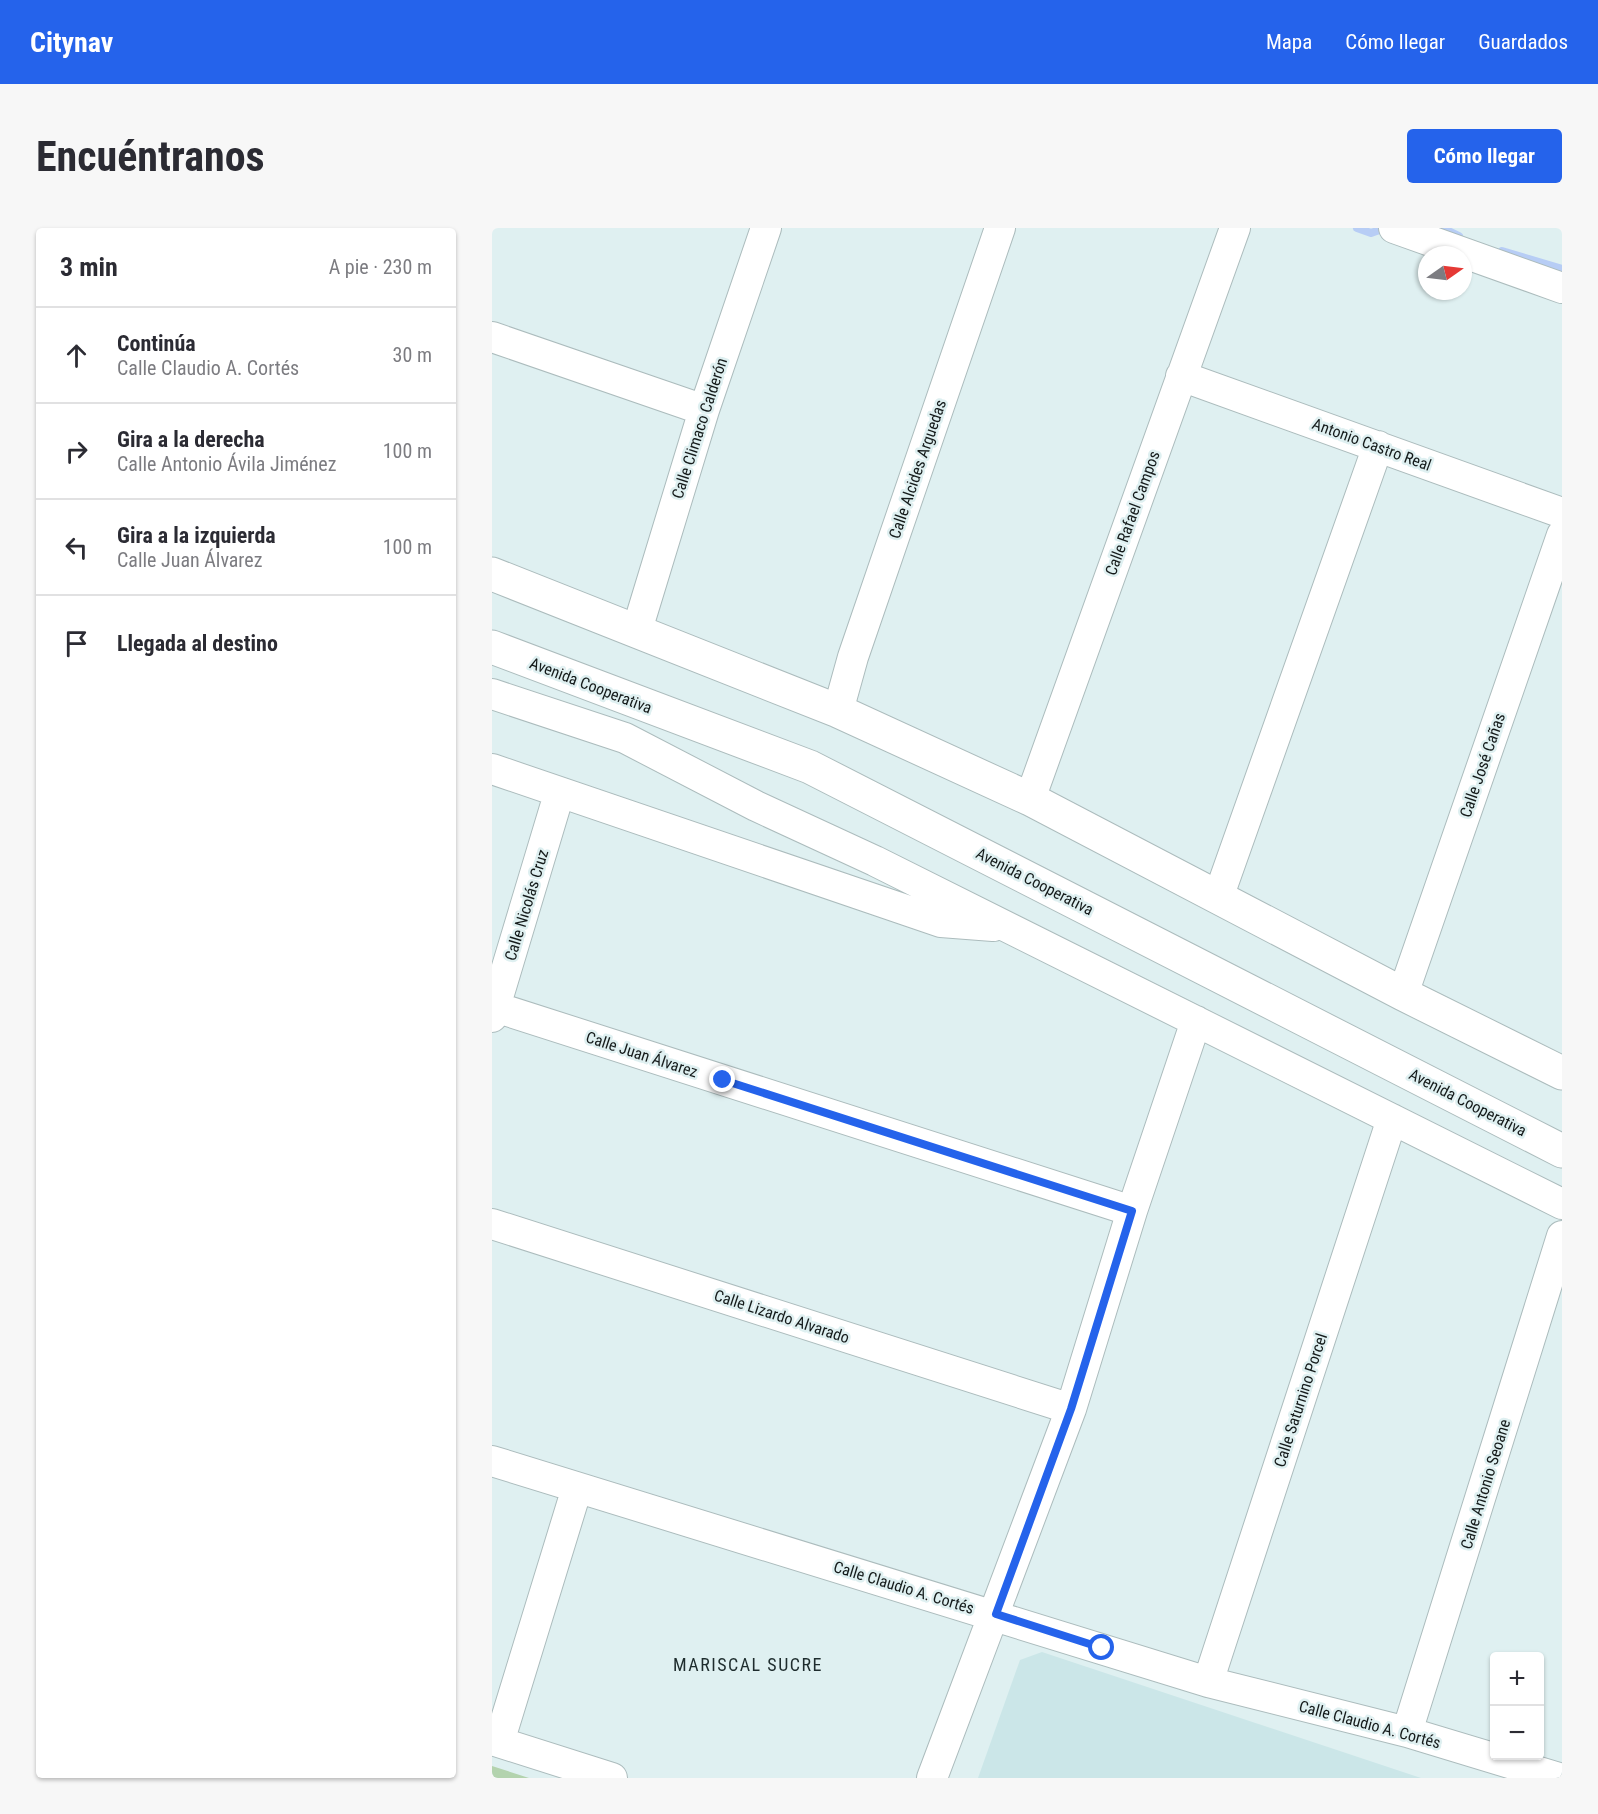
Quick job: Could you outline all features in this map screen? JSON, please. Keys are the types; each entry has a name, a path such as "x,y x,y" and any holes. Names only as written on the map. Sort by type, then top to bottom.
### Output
{"street":[{"name":"Calle Climaco Calderón","path":"637,630 704,410 766,228"},
{"name":"Calle Alcides Arguedas","path":"838,711 856,646 1000,228"},
{"name":"Calle Rafael Campos","path":"1030,799 1235,228"},
{"path":"1394,228 1562,288"},
{"path":"492,337 704,410"},
{"name":"Antonio Castro Real","path":"1181,376 1562,513"},
{"path":"1219,895 1378,446"},
{"name":"Calle José Cañas","path":"1402,994 1562,536"},
{"path":"492,574 838,711 1030,799 1219,895 1402,994 1562,1072"},
{"name":"Avenida Cooperativa","path":"492,647 810,767 1562,1150"},
{"path":"492,694 625,738 756,806 875,861 1562,1204"},
{"path":"492,769 559,794 940,922 1008,928"},
{"name":"Calle Nicolás Cruz","path":"494,1012 559,794"},
{"name":"Calle Juan Álvarez","path":"494,1012 1132,1211"},
{"path":"932,1778 996,1614 1071,1409 1132,1211 1196,1022"},
{"name":"Calle Saturnino Porcel","path":"1208,1682 1392,1119"},
{"name":"Calle Lizardo Alvarado","path":"492,1224 1071,1409"},
{"name":"Calle Antonio Seoane","path":"1407,1732 1562,1236"},
{"name":"Calle Claudio A. Cortés","path":"492,1461 996,1614 1208,1682 1407,1732 1559,1778"},
{"path":"577,1488 496,1741 612,1778"}],"shaded area":[{"path":"1042,1652 1421,1778 978,1778 1020,1660"}],"green space":[{"path":"492,1766 529,1778 492,1778"}],"waterway":[{"path":"1357,228 1371,233 1385,228"},
{"path":"1442,228 1459,236"},
{"path":"1502,251 1562,269"}],"district":[{"name":"MARISCAL SUCRE","path":"748,1665"}],"route":[{"path":"723,1080 1132,1211 1071,1409 996,1614 1102,1648"}]}
